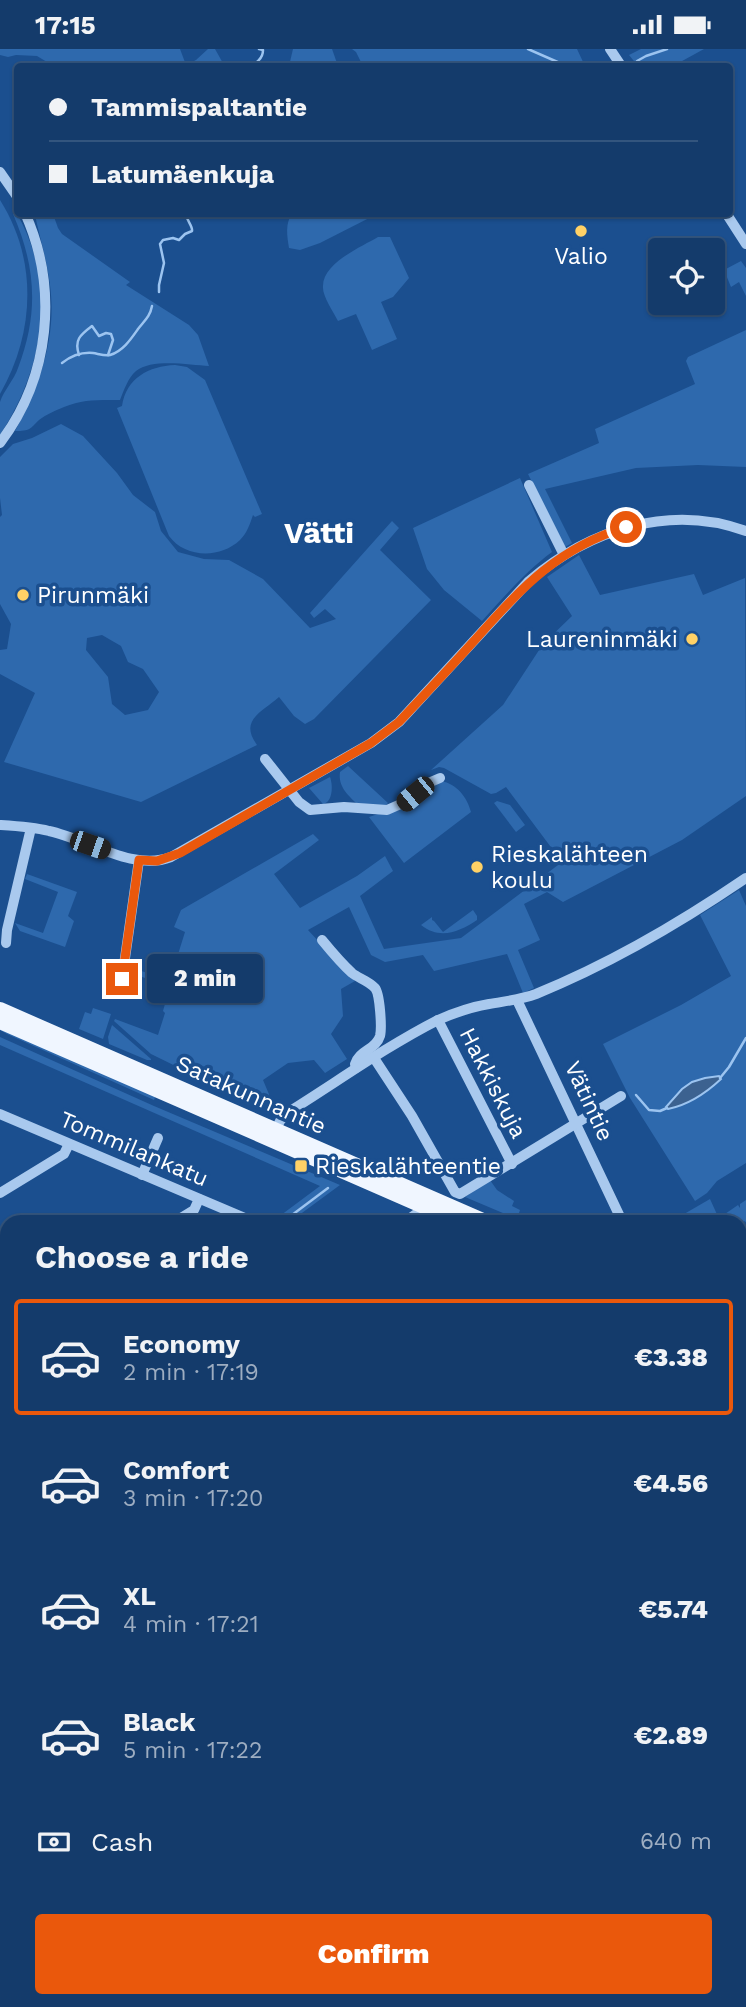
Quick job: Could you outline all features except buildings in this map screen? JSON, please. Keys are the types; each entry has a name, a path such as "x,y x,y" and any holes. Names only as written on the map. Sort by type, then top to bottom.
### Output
{"main road":[{"name":"Satakunnantie","path":"0,1009 273,1136"},
{"name":"Satakunnantie","path":"0,1022 430,1204 466,1215"},
{"name":"Satakunnantie","path":"430,1204 447,1215"}],"street":[{"path":"0,172 14,192"},
{"path":"0,443 22,409 33,384 44,335 44,282 37,244 27,217"},
{"path":"729,217 746,244"},
{"path":"529,485 564,555"},
{"path":"0,825 57,833 139,860 157,861 171,857 371,743 399,722 529,582 564,555 614,531 659,521 704,521 746,531"},
{"path":"265,759 303,806 310,810 392,809 426,784 440,778"},
{"path":"6,943 6,930 31,828"},
{"path":"122,979 139,860"},
{"path":"273,1136 288,1113 356,1068 438,1020 489,1004 533,995 624,952 701,908 746,878"},
{"path":"321,940 348,970 377,990 381,1024 379,1038 376,1044 359,1055 356,1068"},
{"name":"Vätintie","path":"517,1000 619,1215"},
{"name":"Hakkiskuja","path":"438,1020 512,1164"},
{"path":"374,1058 412,1116 455,1192 460,1194 621,1096"},
{"name":"Tommilankatu","path":"0,1114 238,1215"},
{"path":"142,1175 158,1138"},
{"path":"0,1193 64,1154 69,1144"},
{"path":"186,1215 194,1210 199,1199"},
{"path":"415,1215 430,1204"}],"shaded area":[{"path":"0,49 180,49 185,63 61,63 47,62 37,56 0,55"},
{"path":"208,49 215,49 223,63 206,63 190,63"},
{"path":"293,49 332,49 337,63 290,63"},
{"path":"352,49 577,49 584,63 362,63"},
{"path":"641,49 704,49 678,63 636,63 629,55"},
{"path":"0,200 21,247 27,297 20,346 12,371 0,394"},
{"path":"14,217 18,217 29,240 37,268 41,297 40,325 27,382 0,435 0,402 14,377 25,348 32,309 30,272"},
{"path":"35,217 54,217 62,234 130,282 126,285 189,325 198,335 209,366 171,363 143,367 136,371 126,384 120,400 71,404 44,416 29,429 15,431 39,378 49,342 52,304"},
{"path":"290,217 371,217 300,250 289,248 287,226"},
{"path":"378,237 390,237 409,278 393,297 381,302 397,339 372,350 356,314 338,321 326,299 323,286 329,270 336,263"},
{"path":"741,261 746,268 746,296 739,282 731,287 725,269"},
{"path":"746,330 746,467 698,465 636,468 545,489 572,543 565,547 528,474 599,443 595,429 695,384 686,361 688,357"},
{"path":"175,365 187,367 205,380 262,514 255,517 253,515 240,540 213,553 184,549 169,536 117,408 122,406 128,388 140,375 156,368"},
{"path":"61,424 83,436 133,495 155,512 161,531 178,552 204,559 229,560 263,579 310,628 336,619 325,609 314,618 310,613 392,521 399,528 380,550 431,600 314,719 305,724 294,716 279,697 251,723 250,729 257,745 141,802 4,762 35,693 0,674 0,650 7,649 11,624 0,604 0,457 13,444","holes":["102,635 121,646 128,662 143,669 159,692 148,710 125,715 112,704 108,677 86,650 87,638"]},
{"path":"520,478 552,552 524,576 482,621 444,590 427,569 413,528"},
{"path":"579,555 600,595 694,574 703,595 745,578 746,796 682,840 563,902 547,892 524,904 540,940 518,950 534,988 523,993 507,954 434,971 423,955 385,962 371,955 349,907 308,930 355,981 341,989 343,1016 331,1034 347,1059 325,1073 314,1060 288,1063 263,1080 276,1111 265,1110 151,1054 114,1021 115,1019 158,1035 170,986 136,975 138,970 170,980 185,932 174,927 181,910 313,834 319,840 274,874 300,908 357,876 385,856 393,871 360,896 384,949 461,938 562,862 506,787 491,794 444,768 431,770 503,705 543,644 572,616 547,577"},
{"path":"348,766 388,803 384,807 356,803 349,796 340,777 340,772"},
{"path":"330,777 330,797 323,804 309,788"},
{"path":"441,781 461,792 471,812 404,863 369,817 381,813 432,783"},
{"path":"497,801 510,805 525,825 516,832 494,803"},
{"path":"27,874 77,892 68,916 74,921 65,947 20,931 15,923 43,933 58,892 25,879"},
{"path":"739,890 746,906 746,1163 717,1181 707,1193 695,1201 630,1098 603,1044 681,1005 731,976 700,915"},
{"path":"473,910 477,920 456,931 449,933 435,932 421,925 432,917 443,932"},
{"path":"93,1008 111,1014 103,1039 79,1029 85,1012 91,1014"},
{"path":"112,1025 151,1059 151,1060 109,1044"},
{"path":"0,1026 156,1095 154,1100 7,1034 0,1030"},
{"path":"0,1037 340,1185 299,1215 281,1215 320,1186 0,1045"},
{"path":"719,1076 721,1079 696,1098 683,1105 668,1109 666,1107 692,1082"},
{"path":"490,1180 497,1190 514,1201 512,1206 520,1210 518,1215 508,1215 465,1197"},
{"path":"710,1199 717,1215 682,1215"},
{"path":"746,1200 746,1215 723,1215 738,1205 740,1208 740,1204"}],"waterway":[{"path":"255,63 262,56 263,50 259,49"},
{"path":"528,49 560,63"},
{"path":"637,61 667,49"},
{"path":"159,292 164,263 160,244 163,240 179,240 192,231 187,217"},
{"path":"62,363 81,354 108,355 119,351 146,319 152,306"},
{"path":"79,355 79,338 92,326 99,336 111,334 113,340 108,355"},
{"path":"720,1078 746,1038"},
{"path":"636,1095 649,1110 660,1111 667,1108"},
{"path":"292,1215 328,1188"}],"place":[{"name":"Valio","path":"581,231"},
{"name":"Pirunmäki","path":"23,595"},
{"name":"Laureninmäki","path":"692,639"},
{"name":"Rieskalähteen koulu","path":"477,867"},
{"name":"Rieskalähteentie","path":"301,1166"}],"district":[{"name":"Vätti","path":"319,532"}],"route":[{"path":"122,979 139,860 157,861 180,853 386,734 541,571 580,545 626,527"}]}
